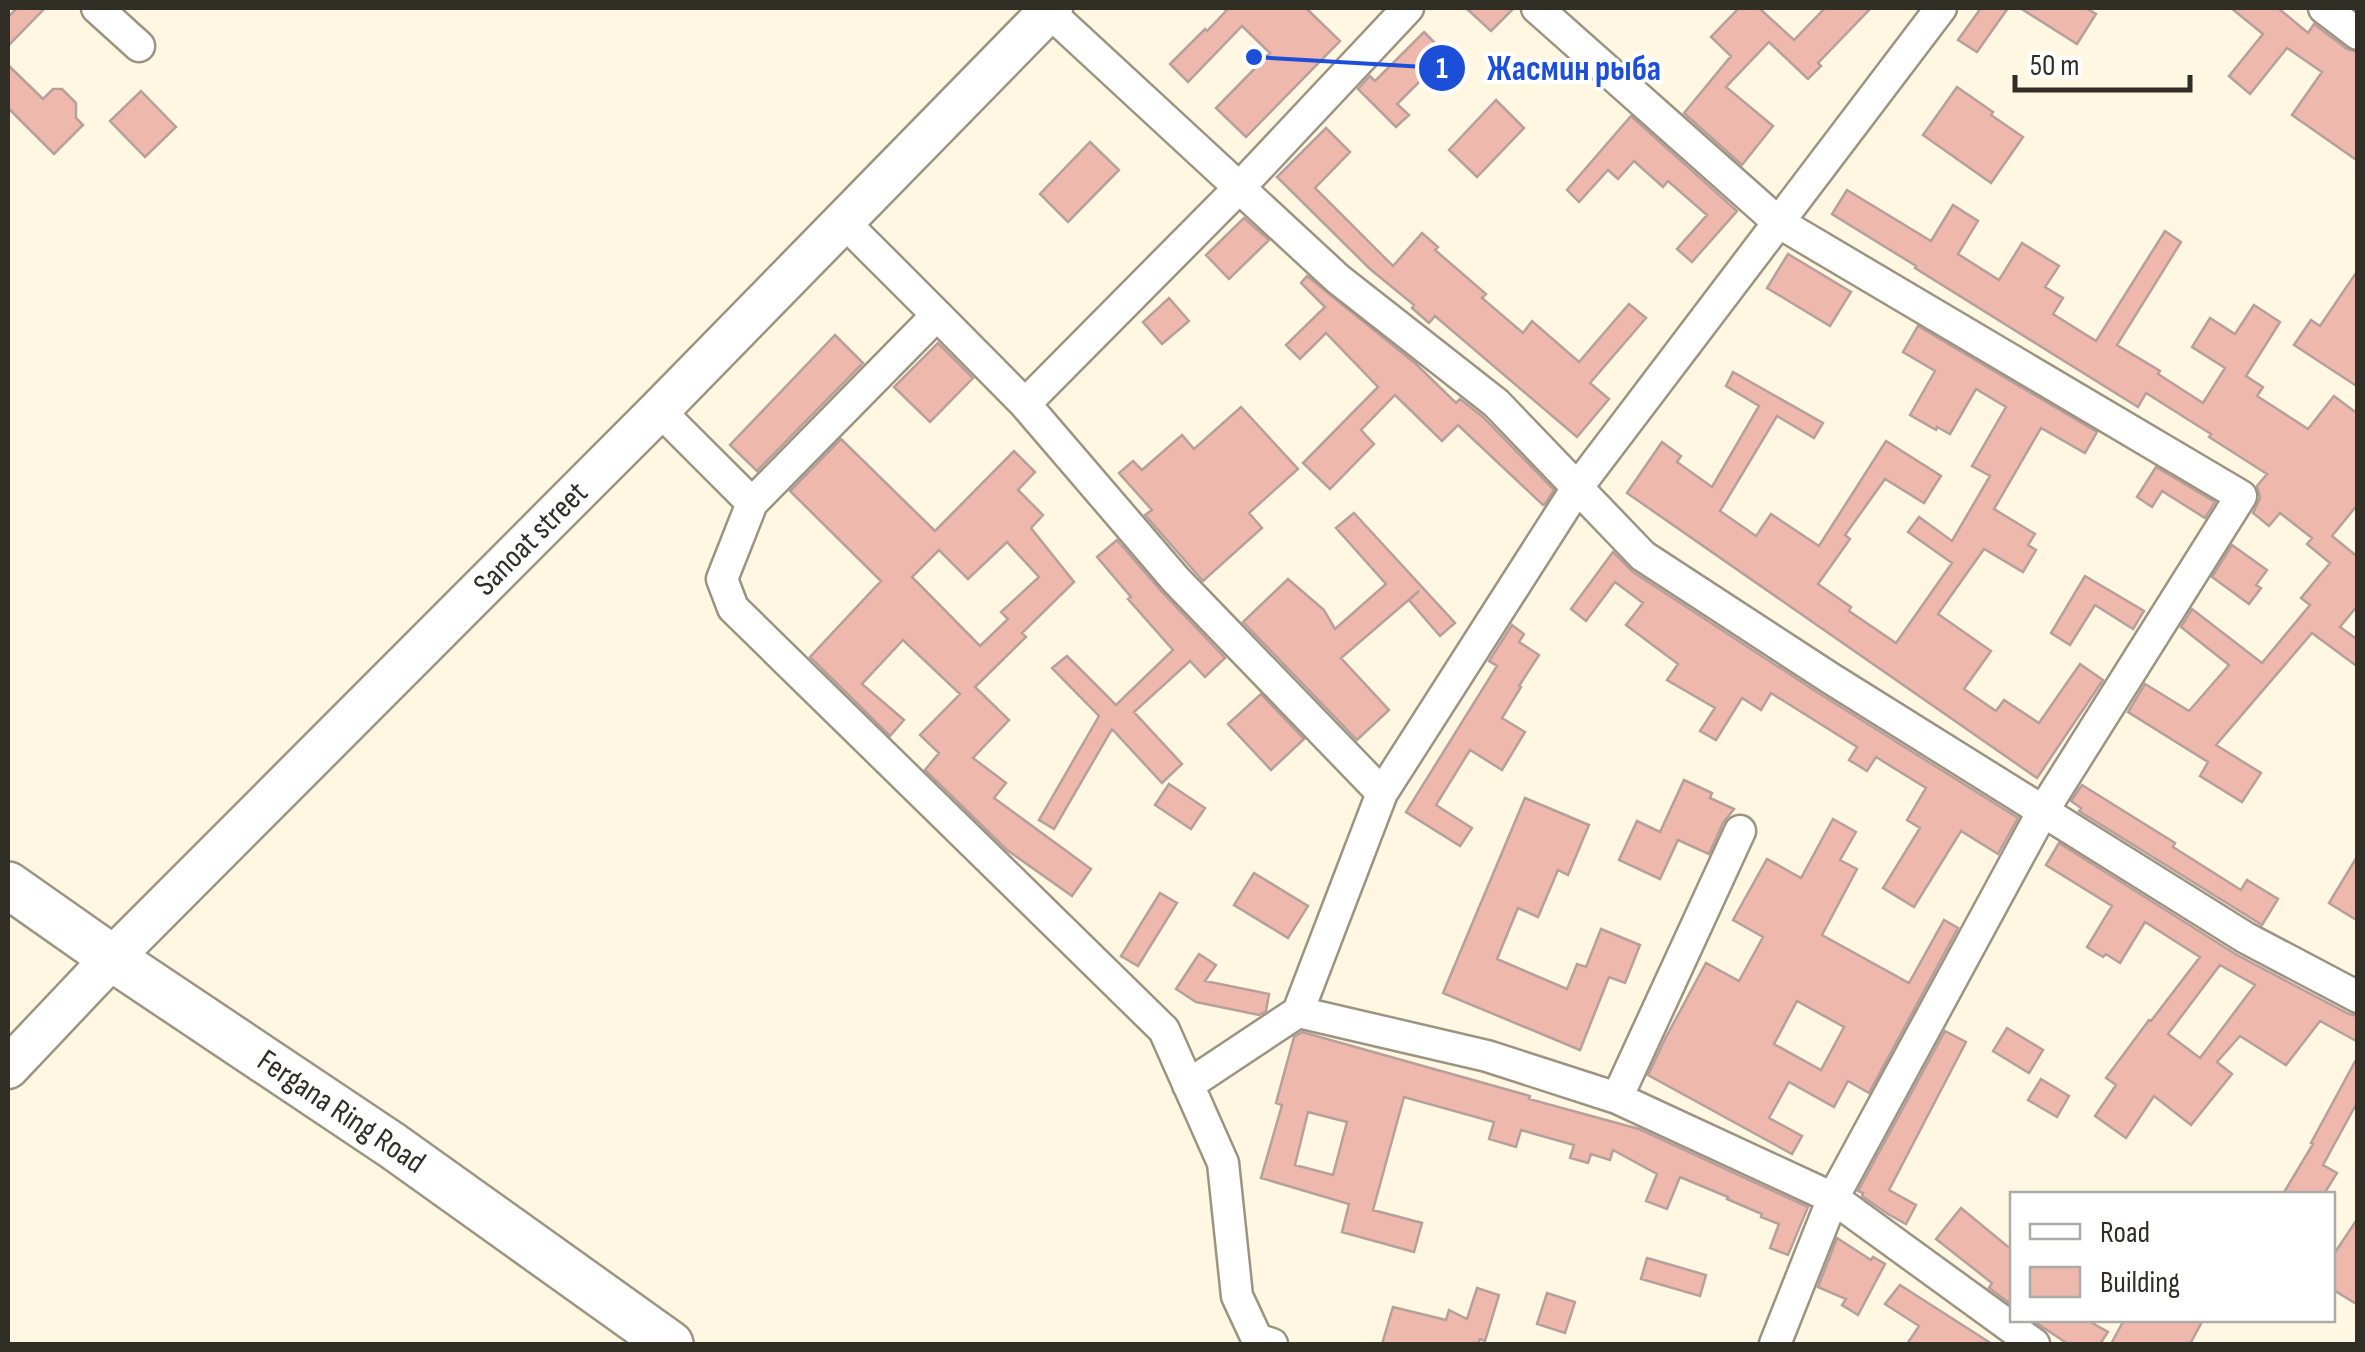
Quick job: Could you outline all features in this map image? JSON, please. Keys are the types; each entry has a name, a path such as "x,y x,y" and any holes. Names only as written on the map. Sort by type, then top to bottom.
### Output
{"highway":[{"name":"Fergana Ring Road","path":"8,884 393,1146 670,1344"}],"main road":[{"name":"Sanoat street","path":"8,1068 112,958 659,410 1050,9"}],"street":[{"path":"96,8 140,46"},
{"path":"1025,404 1240,188 1408,8"},
{"path":"1537,8 1778,222 2241,496 2043,811 1833,1198 1775,1344"},
{"path":"1188,1086 1298,1012 1382,794 1577,488 1941,8"},
{"path":"2324,8 2358,34"},
{"path":"1050,9 1338,279 1496,404 1643,556 2246,938 2358,996"},
{"path":"843,221 1025,404 1176,580 1382,794"},
{"path":"936,315 752,504 722,578 733,608 1164,1030 1222,1163 1237,1296 1257,1340 1272,1344"},
{"path":"659,410 752,504"},
{"path":"1618,1098 1740,831"},
{"path":"1298,1012 1487,1056 1618,1098 1833,1198 2034,1344"}],"building":[{"path":"17,8 45,8 8,46 8,17"},
{"path":"1223,8 1306,8 1340,41 1246,137 1216,108 1270,53 1242,26 1188,82 1170,64 1226,11"},
{"path":"1466,8 1514,8 1491,31"},
{"path":"1739,8 1759,8 1794,40 1825,8 1871,8 1818,63 1821,66 1808,79 1769,42 1726,87 1773,126 1742,165 1684,113 1731,56 1711,37"},
{"path":"1981,8 2008,8 1977,52 1958,40"},
{"path":"2020,8 2086,8 2096,14 2077,44"},
{"path":"2231,8 2278,8 2308,33 2314,24 2347,49 2358,52 2358,161 2292,115 2322,72 2287,48 2250,94 2229,76 2263,34"},
{"path":"1424,32 1465,73 1451,88 1432,69 1397,104 1409,115 1396,127 1358,89 1370,76 1375,81"},
{"path":"8,65 43,99 53,89 62,89 76,103 76,118 83,125 54,154 8,108"},
{"path":"1957,87 2023,137 1991,183 1923,135"},
{"path":"141,91 176,127 145,157 110,121"},
{"path":"1496,100 1524,128 1477,177 1449,150"},
{"path":"1631,116 1737,211 1692,262 1677,249 1707,215 1668,181 1663,187 1634,161 1618,179 1608,170 1579,202 1567,190"},
{"path":"1326,128 1350,152 1315,188 1393,266 1422,233 1438,247 1435,250 1486,294 1482,298 1523,333 1532,321 1579,362 1629,304 1646,318 1590,383 1609,399 1577,437 1435,316 1429,323 1277,177"},
{"path":"1090,142 1119,170 1068,222 1040,194"},
{"path":"1847,190 1931,241 1953,205 1978,221 1958,254 1999,280 2022,243 2059,266 2045,287 2063,298 2053,314 2096,341 2165,231 2181,242 2117,345 2203,403 2225,368 2192,347 2210,318 2235,334 2254,305 2280,322 2246,376 2263,387 2257,396 2308,429 2334,396 2358,414 2358,504 2332,536 2358,557 2358,605 2340,627 2358,640 2358,667 2312,633 2216,745 2261,773 2242,802 2200,776 2208,762 2128,712 2145,684 2189,711 2229,665 2181,627 2192,609 2262,663 2310,605 2301,598 2330,563 2307,544 2312,538 2280,513 2269,526 2253,513 2260,498 2257,486 2267,474 2146,393 2138,407 1832,214"},
{"path":"1244,218 1269,240 1229,279 1206,255"},
{"path":"1788,254 1851,292 1830,326 1767,288"},
{"path":"2358,270 2358,387 2294,345 2311,320 2320,326"},
{"path":"1307,276 1416,364 1456,403 1460,399 1483,417 1554,490 1545,504 1458,425 1442,441 1395,395 1361,430 1374,444 1330,489 1303,463 1378,387 1326,333 1300,359 1286,345 1325,307 1301,283"},
{"path":"1169,298 1189,321 1162,344 1143,322"},
{"path":"1918,326 2097,432 2085,453 2041,428 1994,509 2035,534 2028,545 2036,550 2023,572 1984,549 1938,614 1991,651 1964,689 1996,711 2004,700 2039,723 2080,664 2103,680 2037,778 1627,493 1662,442 1681,456 1677,462 1712,487 1759,406 1726,386 1733,372 1823,423 1814,438 1777,416 1720,511 1756,536 1771,514 1819,546 1886,441 1941,476 1924,503 1885,479 1845,535 1850,539 1818,584 1896,643 1952,563 1908,532 1919,517 1952,541 1990,476 1972,466 2006,407 1976,389 1950,434 1910,415 1935,371 1903,352"},
{"path":"835,335 863,363 757,471 730,445"},
{"path":"938,343 973,378 930,422 894,387"},
{"path":"1241,407 1298,469 1249,513 1262,528 1203,581 1145,515 1152,510 1119,473 1133,461 1142,470 1182,435 1194,449"},
{"path":"841,439 935,531 1014,451 1035,472 1018,490 1043,515 1031,528 1074,582 975,687 1009,720 973,758 1006,783 994,798 1091,869 1072,896 1007,850 925,770 939,753 920,735 960,694 903,640 862,684 904,720 890,736 810,657 881,581 790,491","holes":["1007,542 1039,577 1001,612 1008,619 980,646 912,577 939,550 968,579"]},
{"path":"2156,467 2215,502 2205,518 2162,491 2152,507 2137,497"},
{"path":"1354,513 1455,623 1440,636 1409,600 1419,591 1341,658 1389,710 1357,740 1243,622 1288,579 1324,610 1335,629 1386,584 1336,528"},
{"path":"1117,540 1225,658 1205,677 1190,661 1134,712 1182,764 1162,783 1112,729 1054,829 1039,820 1099,716 1052,668 1067,656 1116,705 1173,650 1097,557"},
{"path":"2232,545 2267,570 2256,585 2261,588 2249,604 2212,577"},
{"path":"1613,552 1633,572 2018,818 1998,854 1961,831 1914,907 1883,888 1920,828 1907,820 1926,788 1876,757 1867,771 1849,760 1857,747 1771,693 1761,710 1742,698 1716,740 1700,731 1715,708 1667,680 1678,664 1626,625 1643,603 1615,582 1586,621 1571,609"},
{"path":"2085,576 2144,611 2133,629 2095,605 2070,645 2051,633"},
{"path":"1512,625 1524,634 1519,642 1539,655 1502,718 1525,732 1502,770 1470,750 1436,805 1472,828 1460,846 1406,812 1497,666 1489,661"},
{"path":"1261,694 1304,739 1271,770 1228,724"},
{"path":"1684,780 1734,809 1709,854 1678,840 1660,879 1619,860 1637,821 1660,832"},
{"path":"1169,784 1205,808 1191,829 1155,805"},
{"path":"2082,785 2241,890 2247,880 2278,899 2262,925 2079,811 2081,808 2071,801"},
{"path":"1525,798 1589,825 1568,875 1558,870 1538,917 1518,908 1497,959 1567,989 1577,964 1586,967 1601,929 1640,945 1625,983 1609,977 1580,1050 1443,993"},
{"path":"1833,819 1856,832 1840,860 1857,869 1822,935 1909,983 1944,920 1958,928 1869,1093 1848,1081 1834,1107 1789,1082 1769,1118 1802,1136 1792,1154 1648,1075 1706,963 1739,981 1763,937 1733,920 1767,859 1801,878","holes":["1797,1001 1844,1027 1821,1070 1774,1044"]},
{"path":"2059,843 2237,955 2358,1016 2358,1042 2320,1021 2286,1065 2240,1036 2217,1062 2232,1074 2191,1125 2154,1096 2126,1138 2095,1116 2116,1085 2106,1078 2200,957 2145,922 2120,963 2106,954 2103,957 2087,947 2112,906 2046,865","holes":["2220,965 2255,985 2200,1058 2168,1034"]},
{"path":"2358,855 2358,921 2329,903"},
{"path":"1254,873 1308,906 1288,938 1234,905"},
{"path":"1160,893 1177,903 1138,966 1121,956"},
{"path":"1199,954 1216,965 1205,981 1269,994 1266,1011 1259,1015 1196,1002 1176,989"},
{"path":"2007,1028 2043,1050 2029,1073 1993,1051"},
{"path":"1945,1031 1966,1042 1889,1190 1916,1205 1906,1224 1858,1191"},
{"path":"1302,1032 1639,1129 1808,1207 1788,1255 1770,1248 1779,1224 1680,1177 1667,1209 1646,1201 1657,1174 1613,1150 1610,1160 1591,1154 1588,1163 1570,1158 1574,1145 1521,1130 1516,1147 1489,1139 1494,1122 1404,1097 1373,1210 1422,1223 1414,1252 1342,1232 1349,1204 1261,1178 1282,1105 1276,1103 1294,1037","holes":["1308,1112 1347,1122 1333,1175 1295,1165"]},
{"path":"2358,1056 2358,1101 2323,1165 2337,1173 2325,1192 2284,1192"},
{"path":"2041,1079 2069,1096 2057,1117 2028,1100"},
{"path":"1961,1208 2010,1248 2010,1304 1989,1288 1992,1283 1936,1239"},
{"path":"2358,1218 2358,1305 2335,1291 2335,1252"},
{"path":"1837,1238 1871,1260 1873,1257 1885,1264 1858,1315 1842,1305 1846,1299 1818,1287"},
{"path":"1647,1258 1706,1275 1700,1296 1641,1279"},
{"path":"1900,1285 1992,1344 1907,1344 1919,1326 1885,1304"},
{"path":"1477,1288 1499,1295 1485,1341 1382,1344 1393,1307 1446,1320 1449,1310 1467,1319"},
{"path":"1547,1293 1575,1302 1565,1333 1537,1324"},
{"path":"2035,1322 2090,1322 2108,1332 2100,1344 2068,1344"},
{"path":"2123,1322 2202,1322 2190,1344 2111,1344"}],"place":[{"name":"Жасмин рыба","path":"1254,57"}]}
